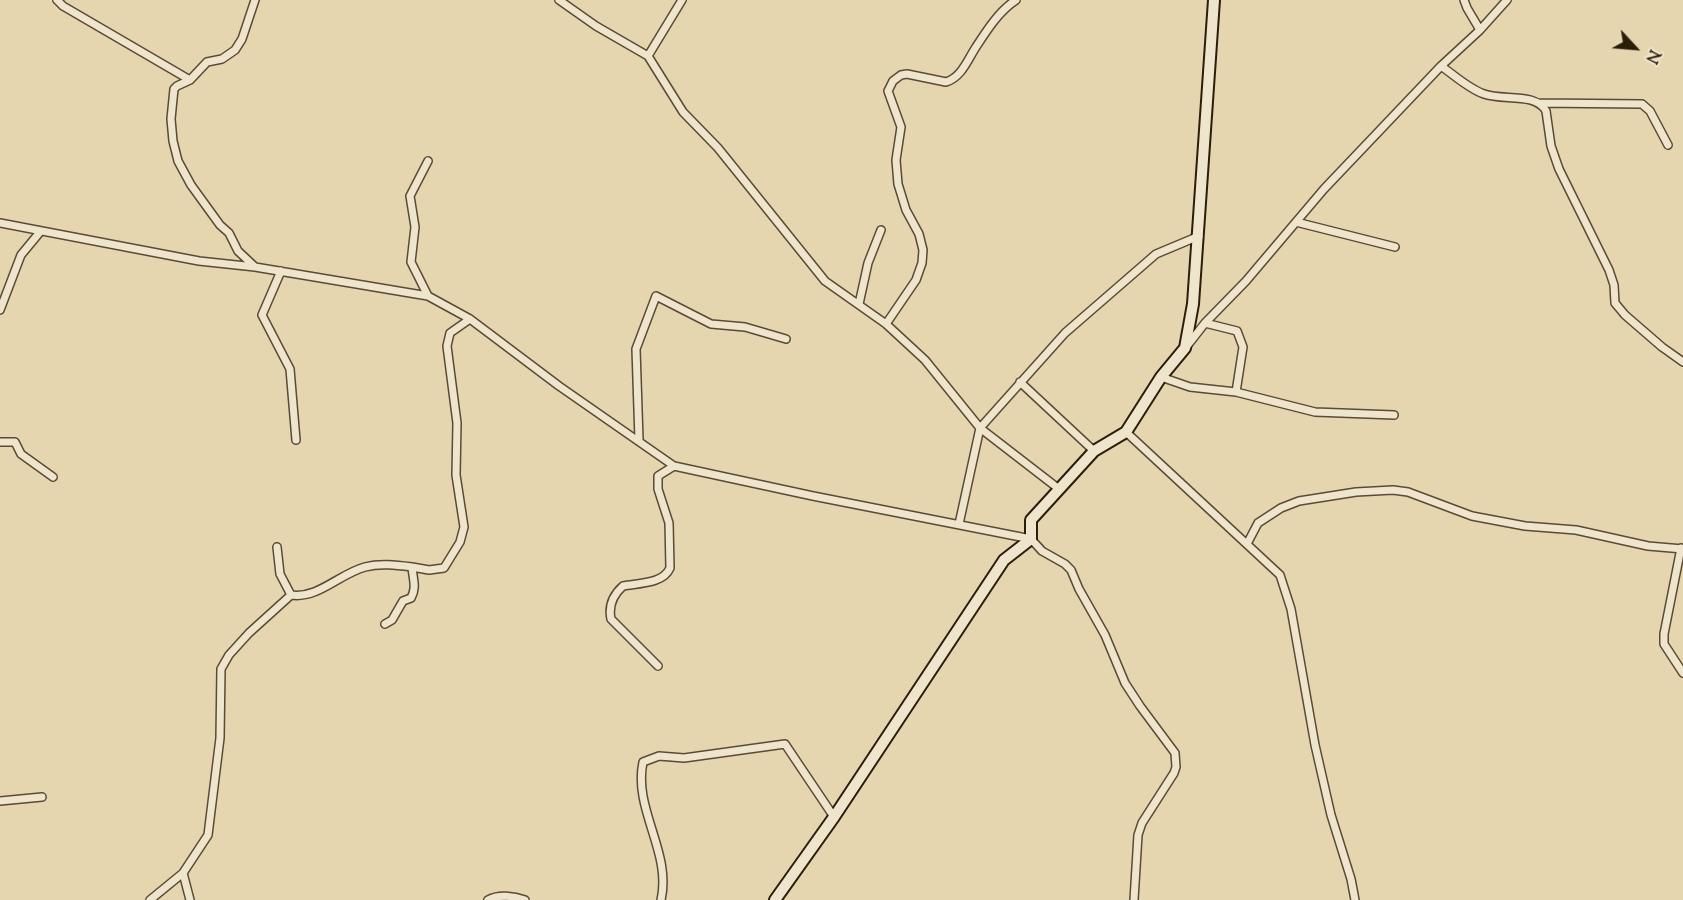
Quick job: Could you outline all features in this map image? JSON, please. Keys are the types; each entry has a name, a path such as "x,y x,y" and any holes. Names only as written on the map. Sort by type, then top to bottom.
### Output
{"main road":[{"path":"775,900 834,817 1004,560 1031,539 1031,520 1094,451 1126,432 1161,377 1185,348 1193,304 1199,236 1214,0"}],"street":[{"path":"57,0 63,6 190,80"},
{"path":"255,0 242,39 235,50 222,59 207,62 190,80 177,86 172,95 172,130 178,160 190,185 220,225 229,232 238,251 255,267"},
{"path":"559,0 596,26 648,56 683,112 718,148 825,281 886,324 925,360 980,428 1059,489"},
{"path":"648,56 682,0"},
{"path":"886,324 916,280 922,263 919,234 906,210 898,184 896,160 901,126 889,97 889,87 897,77 907,74 946,82 952,80 967,64 997,18 1007,6 1016,0"},
{"path":"1464,0 1480,30"},
{"path":"1185,348 1205,323 1246,281 1324,189 1507,0"},
{"path":"1441,66 1484,94 1538,102 1642,104 1650,111 1668,145"},
{"path":"1538,102 1546,111 1551,146 1558,169 1609,270 1616,303 1640,329 1683,362"},
{"path":"428,161 410,196 415,227 411,262 428,296"},
{"path":"1296,222 1395,247"},
{"path":"0,223 199,261 255,267 428,296 470,319 674,466 1031,539 1042,551 1071,570 1105,635 1125,683 1175,753 1174,773 1142,823 1138,835 1134,900"},
{"path":"859,303 868,263 881,230"},
{"path":"0,310 21,255 40,232"},
{"path":"959,524 980,428 1065,333 1156,254 1199,236"},
{"path":"281,271 262,315 290,369 296,441"},
{"path":"639,440 636,349 656,296 711,324 745,327 786,339"},
{"path":"291,595 303,597 363,567 376,565 429,570 444,568 460,542 464,526 456,475 457,423 447,346 450,333 470,319"},
{"path":"1205,323 1237,331 1243,347 1236,392"},
{"path":"1161,377 1190,387 1236,392 1315,412 1394,415"},
{"path":"1020,382 1094,451"},
{"path":"1126,432 1280,575 1291,609 1315,745 1331,815 1351,879 1355,900"},
{"path":"0,442 15,442 21,454 53,477"},
{"path":"658,666 612,619 609,611 612,600 623,586 659,579 668,573 670,568 669,523 658,489 658,476 674,466"},
{"path":"1247,544 1258,523 1281,508 1319,496 1383,490 1408,492 1483,518 1526,526 1576,530 1648,546 1682,548 1664,634 1664,644 1683,673"},
{"path":"277,547 280,574 291,595"},
{"path":"386,624 392,620 403,601 411,598 414,592 416,585 412,567"},
{"path":"150,900 183,873 208,835 220,738 221,669 229,655 249,633 291,595"},
{"path":"661,900 663,877 661,860 642,802 640,778 643,762 659,756 684,758 785,744 834,817"},
{"path":"0,801 42,797"},
{"path":"183,873 190,900"},
{"path":"488,900 491,897 506,896 525,900"}]}
